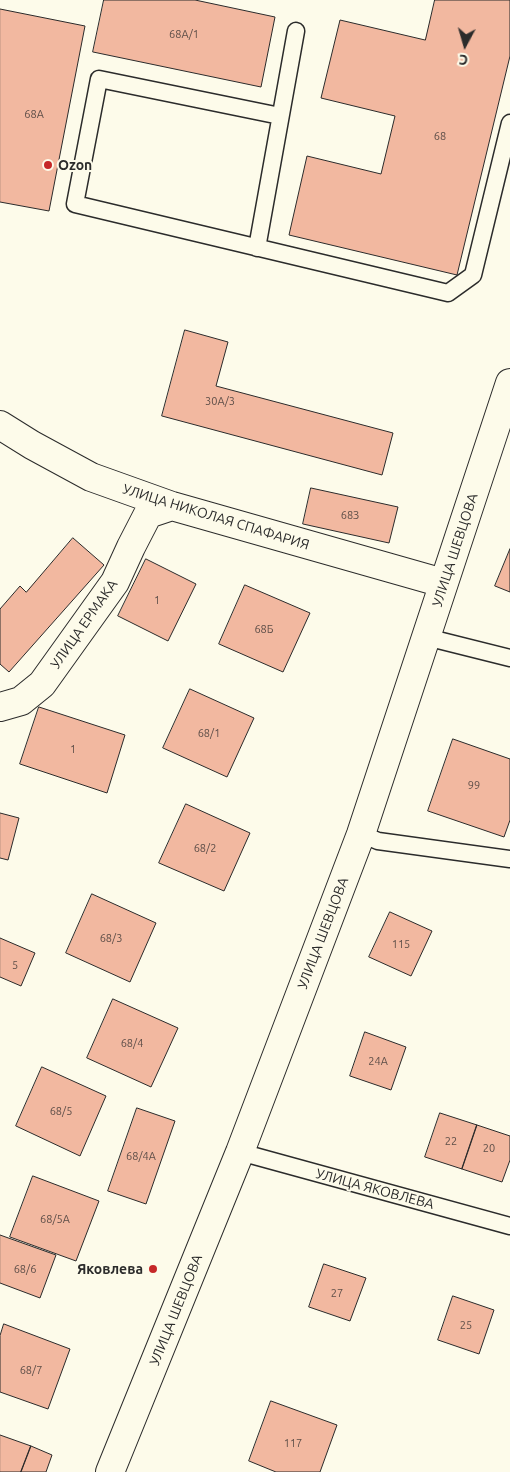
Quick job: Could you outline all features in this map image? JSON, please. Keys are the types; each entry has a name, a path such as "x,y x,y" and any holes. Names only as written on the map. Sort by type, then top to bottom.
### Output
{"main road":[{"name":"УЛИЦА ШЕВЦОВА","path":"110,1472 240,1152 360,834 510,384"},
{"name":"УЛИЦА НИКОЛАЯ СПАФАРИЯ","path":"0,425 91,477 172,506 443,583"},
{"name":"УЛИЦА ЕРМАКА","path":"0,707 21,701 42,684 115,582 148,514 172,506"}],"lane":[{"path":"257,248 296,31"},
{"path":"280,116 99,79 75,204 448,293 473,275 510,123"},
{"path":"426,637 510,658"},
{"path":"360,834 378,840 510,859"},
{"name":"УЛИЦА ЯКОВЛЕВА","path":"240,1152 510,1226"}],"building":[{"path":"104,0 195,0 275,17 261,87 93,52"},
{"path":"435,0 510,0 510,56 457,275 289,235 307,156 381,174 395,116 321,98 340,20 425,40"},
{"path":"0,9 85,26 49,211 0,202"},
{"path":"185,330 228,342 216,386 393,433 382,475 162,416"},
{"path":"311,488 398,507 389,543 303,524"},
{"path":"73,538 104,565 9,672 0,664 0,609 20,586 26,592"},
{"path":"510,549 510,592 495,586"},
{"path":"146,559 196,584 168,641 118,616"},
{"path":"245,585 310,613 283,672 219,644"},
{"path":"190,689 254,718 227,777 163,748"},
{"path":"39,707 125,735 107,793 20,764"},
{"path":"453,739 510,759 510,820 504,837 428,811"},
{"path":"186,804 250,833 224,891 159,863"},
{"path":"0,813 19,818 8,860 0,858"},
{"path":"92,894 156,923 130,982 66,953"},
{"path":"390,912 432,931 411,976 369,957"},
{"path":"0,938 35,953 21,986 0,977"},
{"path":"113,999 178,1028 151,1087 87,1058"},
{"path":"365,1032 406,1047 391,1090 350,1076"},
{"path":"42,1067 106,1096 80,1156 16,1126"},
{"path":"137,1108 175,1121 146,1204 108,1191"},
{"path":"440,1113 477,1125 462,1169 425,1157"},
{"path":"477,1125 510,1136 510,1160 502,1182 462,1169"},
{"path":"33,1176 99,1201 76,1261 10,1237"},
{"path":"0,1235 56,1255 40,1298 0,1283"},
{"path":"324,1264 366,1278 350,1321 309,1307"},
{"path":"453,1296 494,1310 479,1354 438,1340"},
{"path":"4,1324 70,1349 48,1409 0,1392 0,1336"},
{"path":"271,1401 337,1425 320,1472 276,1472 249,1461"},
{"path":"0,1435 31,1446 21,1472 0,1472"},
{"path":"31,1446 52,1455 46,1472 21,1472"}],"place":[{"name":"Ozon","path":"48,165"},
{"name":"Яковлева","path":"153,1269"}]}
